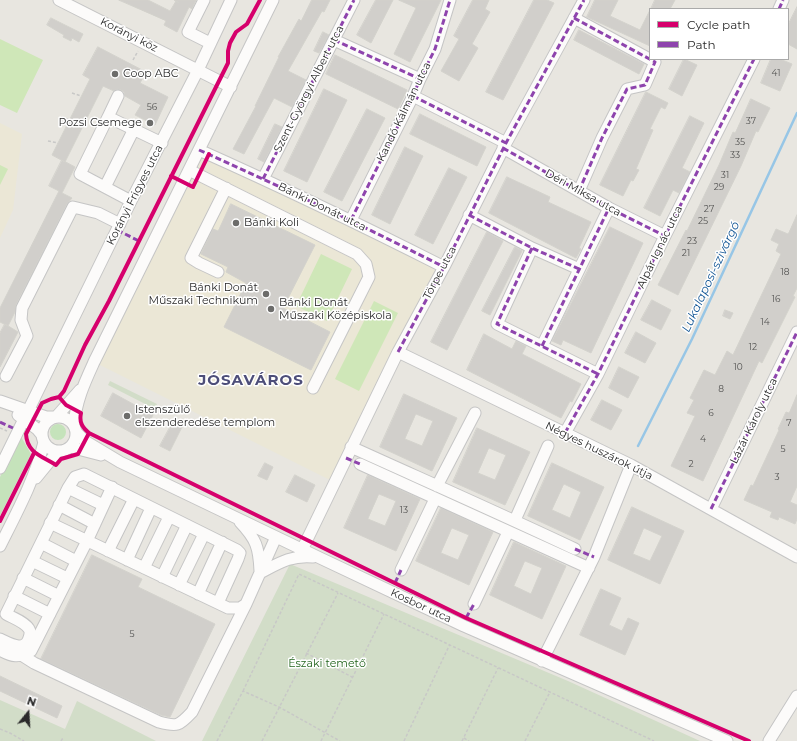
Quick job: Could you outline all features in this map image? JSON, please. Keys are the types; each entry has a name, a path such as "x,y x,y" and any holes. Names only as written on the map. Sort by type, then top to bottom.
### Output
{"street":[{"name":"Korányi köz","path":"59,0 231,87"},
{"path":"204,0 188,32 210,43"},
{"name":"Korányi Frigyes utca","path":"0,468 131,201 198,70 231,0"},
{"path":"26,415 50,448 58,451 66,449 75,440 75,410 83,387 273,0"},
{"name":"Szent-Györgyi Albert utca","path":"264,179 354,0"},
{"name":"Kandó Kálmán utca","path":"351,220 435,49 450,0"},
{"name":"Törpe utca","path":"302,550 398,352 444,267 504,145 584,0"},
{"path":"574,18 649,59"},
{"path":"334,40 420,79"},
{"path":"579,191 602,138 627,89 645,85 655,62 651,60"},
{"name":"Alpár Ignác utca","path":"565,433 598,374 664,236 753,60"},
{"path":"118,96 80,174 131,201"},
{"name":"Déri Miksa utca","path":"413,96 504,145 609,208 664,236"},
{"path":"108,117 162,142"},
{"path":"105,187 134,129"},
{"name":"Bánki Donát utca","path":"199,150 351,220 444,267"},
{"path":"189,170 357,254 366,264 369,277 313,388"},
{"path":"218,272 191,258 226,188"},
{"path":"6,376 26,336 22,320 22,308 73,207 98,213 120,224"},
{"path":"542,346 609,208"},
{"path":"469,215 532,248 579,269"},
{"path":"532,248 497,324 598,374"},
{"name":"Lázár Károly utca","path":"711,509 797,332"},
{"name":"Négyes huszárok útja","path":"398,352 631,465 797,557"},
{"path":"0,546 30,487 41,456 43,427 45,423 51,418 56,417 83,387"},
{"path":"0,402 26,415 66,418 85,441 120,462"},
{"path":"437,486 475,413"},
{"path":"70,446 120,462"},
{"path":"515,520 548,446"},
{"path":"351,447 515,520 575,549"},
{"path":"30,487 58,451"},
{"name":"Kosbor utca","path":"120,462 464,626 726,741"},
{"path":"360,464 589,568"},
{"path":"542,661 589,568 631,465"},
{"path":"0,639 14,646 22,646 29,640 31,633 30,629 26,625 6,614 68,488 75,477 84,474 237,550 240,553 218,604"},
{"path":"68,488 103,505"},
{"path":"23,656 31,651 112,488"},
{"path":"108,551 134,499"},
{"path":"401,570 435,499"},
{"path":"59,505 95,524"},
{"path":"127,560 151,508"},
{"path":"144,568 169,517"},
{"path":"236,517 251,534 258,546 260,573"},
{"path":"50,523 218,604 228,608 240,608 246,604"},
{"path":"162,577 186,525"},
{"path":"474,604 508,532"},
{"path":"179,585 204,534"},
{"path":"0,650 16,656 23,656 159,722 172,725 182,723 192,712 246,604 276,537"},
{"path":"198,594 222,542"},
{"path":"41,543 76,561"},
{"path":"260,573 282,561 292,558 303,556 320,558"},
{"path":"32,561 67,578"},
{"path":"23,578 59,596"},
{"path":"14,596 50,614"},
{"path":"769,741 797,696"}],"path":[{"path":"72,93 81,96"},
{"path":"60,117 69,120"},
{"path":"48,140 58,143"},
{"path":"218,741 299,574 654,741"},
{"path":"262,741 338,593"},
{"path":"320,741 384,614"},
{"path":"404,741 450,644"},
{"path":"306,653 353,677"},
{"path":"462,741 498,668"},
{"path":"242,691 279,707 340,741"},
{"path":"525,741 550,692"},
{"path":"0,729 24,741"},
{"path":"463,738 469,741"}],"shaded area":[{"path":"0,123 22,134 13,210 0,238"},
{"name":"Bánki Donát Műszaki Középiskola","path":"199,150 444,267 334,482 94,362"}],"green space":[{"path":"0,39 43,60 17,113 0,105"},
{"path":"0,165 8,169 0,185"},
{"path":"321,254 352,269 327,321 296,306"},
{"path":"374,301 398,313 359,391 335,379"},
{"path":"110,381 157,404 155,409 108,385"},
{"path":"58,424 64,426 66,432 64,438 58,440 52,438 50,432 52,426"},
{"path":"20,435 31,454 0,516 0,477"},
{"name":"Északi temető","path":"290,564 568,681 700,741 202,741"},
{"path":"0,700 65,729 77,701 156,741 0,741"}],"building":[{"path":"119,0 148,0 170,11 176,1 174,0 196,0 192,9 189,7 177,32 164,25 166,21"},
{"path":"312,0 330,0 324,12 322,11 288,71 306,80 292,107 274,98 244,154 233,149 256,106 278,57 299,19 301,21"},
{"path":"376,0 393,0 371,43 357,35"},
{"path":"399,0 441,0 410,62 394,54 416,8"},
{"path":"473,0 489,0 485,9 490,12 472,44 478,48 459,81 441,71 459,39 454,36"},
{"path":"534,0 547,0 554,3 503,100 486,92"},
{"path":"595,0 618,0 610,16 640,30 649,12 649,46 587,17"},
{"path":"655,0 675,0 671,8 651,8"},
{"path":"797,7 797,49 789,45 789,23"},
{"path":"51,18 83,34 79,42 72,38 71,41 63,37 64,35 47,25"},
{"path":"579,30 644,64 639,74 574,40"},
{"path":"323,32 329,35 319,53 314,51"},
{"path":"98,47 146,72 140,83 168,97 155,125 135,115 141,105 125,96 124,92 117,89 114,91 103,86 65,162 52,155 90,79 83,75"},
{"path":"335,55 407,90 398,109 326,74"},
{"path":"684,60 697,65 682,96 669,89"},
{"path":"771,60 782,60 792,64 780,91 761,83"},
{"path":"324,89 347,100 307,182 284,171"},
{"path":"646,92 668,103 665,109 661,107 650,129 653,130 636,169 639,170 633,181 631,180 623,196 600,185"},
{"path":"751,99 770,108 758,132 756,131 741,166 678,295 658,285 686,230 687,231 719,165 733,132 735,133"},
{"path":"367,109 385,118 342,201 324,192"},
{"path":"420,114 486,147 477,166 410,134"},
{"path":"690,116 704,123 682,168 690,172 679,193 673,190 660,216 644,208"},
{"path":"275,124 282,127 264,162 258,159"},
{"path":"405,147 423,156 390,224 372,215"},
{"path":"62,160 75,167 62,193 72,198 67,204 16,305 15,312 8,326 0,322 0,308 59,191 49,186"},
{"path":"449,168 467,177 433,244 415,235"},
{"path":"507,177 550,197 548,202 591,222 576,258 489,213"},
{"name":"Bánki Donát Műszaki Technikum","path":"231,204 315,245 283,308 330,332 311,370 224,327 246,283 226,272 228,267 201,254 213,229 218,231"},
{"path":"797,215 797,288 793,296 795,297 762,363 759,361 703,481 671,466 695,416 687,413 694,400 690,398 704,370 715,375 727,351 733,355 781,254 776,251 779,244 771,240 776,229 788,234"},
{"path":"610,227 643,243 591,353 563,340 561,345 552,341"},
{"path":"487,232 503,241 447,350 431,342"},
{"path":"515,247 522,251 490,315 482,311"},
{"path":"652,300 671,310 661,330 641,320"},
{"path":"725,310 733,313 730,319 723,316"},
{"path":"5,324 18,332 0,367 0,333"},
{"path":"636,332 656,343 645,363 625,353"},
{"path":"484,334 512,349 516,341 526,346 522,354 581,384 572,402 570,401 561,418 467,370"},
{"path":"619,367 639,377 628,398 609,388"},
{"name":"Istenszülő elszenderedése templom","path":"113,393 153,415 141,438 101,416"},
{"path":"404,394 457,418 432,471 380,447","holes":["416,414 433,421 422,446 405,439"]},
{"path":"797,395 797,486 790,502 797,505 797,519 795,524 779,517 778,520 770,517 772,512 744,500 751,485 753,486 786,412 789,413"},
{"path":"602,400 622,410 611,430 591,420"},
{"path":"174,420 183,425 170,451 160,446"},
{"path":"477,428 530,452 505,505 453,482","holes":["489,448 506,455 495,480 478,473"]},
{"path":"265,463 273,467 267,480 258,476"},
{"path":"552,463 604,487 580,540 528,516","holes":["564,484 581,492 570,518 552,510"]},
{"path":"295,475 315,485 307,502 286,492"},
{"path":"368,475 420,499 396,551 344,528","holes":["379,494 396,501 385,526 368,519"]},
{"path":"632,507 684,531 660,584 608,560","holes":["644,528 662,536 650,561 633,554"]},
{"path":"441,508 493,532 469,585 416,561","holes":["452,528 469,535 458,560 441,553"]},
{"path":"514,542 566,566 542,619 490,595","holes":["525,561 542,568 531,594 514,586"]},
{"path":"92,555 142,579 138,587 215,624 170,717 161,715 41,659"},
{"path":"601,589 621,598 609,625 622,631 628,618 639,623 625,655 580,635"},
{"path":"0,676 62,706 57,718 0,691"}],"waterway":[{"name":"Lukalaposi-szivárgó","path":"638,446 692,339 797,113"}],"marked path":[{"path":"263,179 354,0"},
{"path":"351,220 435,49 450,0"},
{"path":"398,352 444,267 506,143 584,0"},
{"path":"779,8 783,0"},
{"path":"574,18 649,59"},
{"path":"334,40 420,79"},
{"path":"579,191 602,138 627,89 645,85 655,62 651,60"},
{"path":"565,433 598,374 665,236 753,60"},
{"path":"413,96 506,143"},
{"path":"503,148 609,208 665,236"},
{"path":"199,150 322,207 444,267"},
{"path":"542,346 609,208"},
{"path":"469,215 532,248 579,269"},
{"path":"117,230 139,241"},
{"path":"532,248 497,324 598,374"},
{"path":"711,509 797,332"},
{"path":"0,422 13,428"},
{"path":"346,458 360,464"},
{"path":"575,549 594,557"},
{"path":"395,583 401,570"},
{"path":"466,618 474,604"}],"cycle path":[{"path":"89,433 78,454 61,459 56,465 32,450 29,446 26,434 42,403 59,397 64,391 85,345 109,301 228,63 230,43 236,32 247,24 260,0"},
{"path":"171,176 193,187 209,154"},
{"path":"59,397 66,405 81,413 80,419 85,429 89,433 466,618 749,741"},
{"path":"0,521 34,453"}],"place":[{"name":"Coop ABC","path":"115,74"},
{"name":"Pozsi Csemege","path":"150,123"},
{"name":"Bánki Koli","path":"236,223"},
{"name":"Bánki Donát Műszaki Technikum","path":"266,294"},
{"name":"Bánki Donát Műszaki Középiskola","path":"271,309"},
{"name":"Istenszülő elszenderedése templom","path":"127,416"}],"district":[{"name":"JÓSAVÁROS","path":"251,381"}]}
